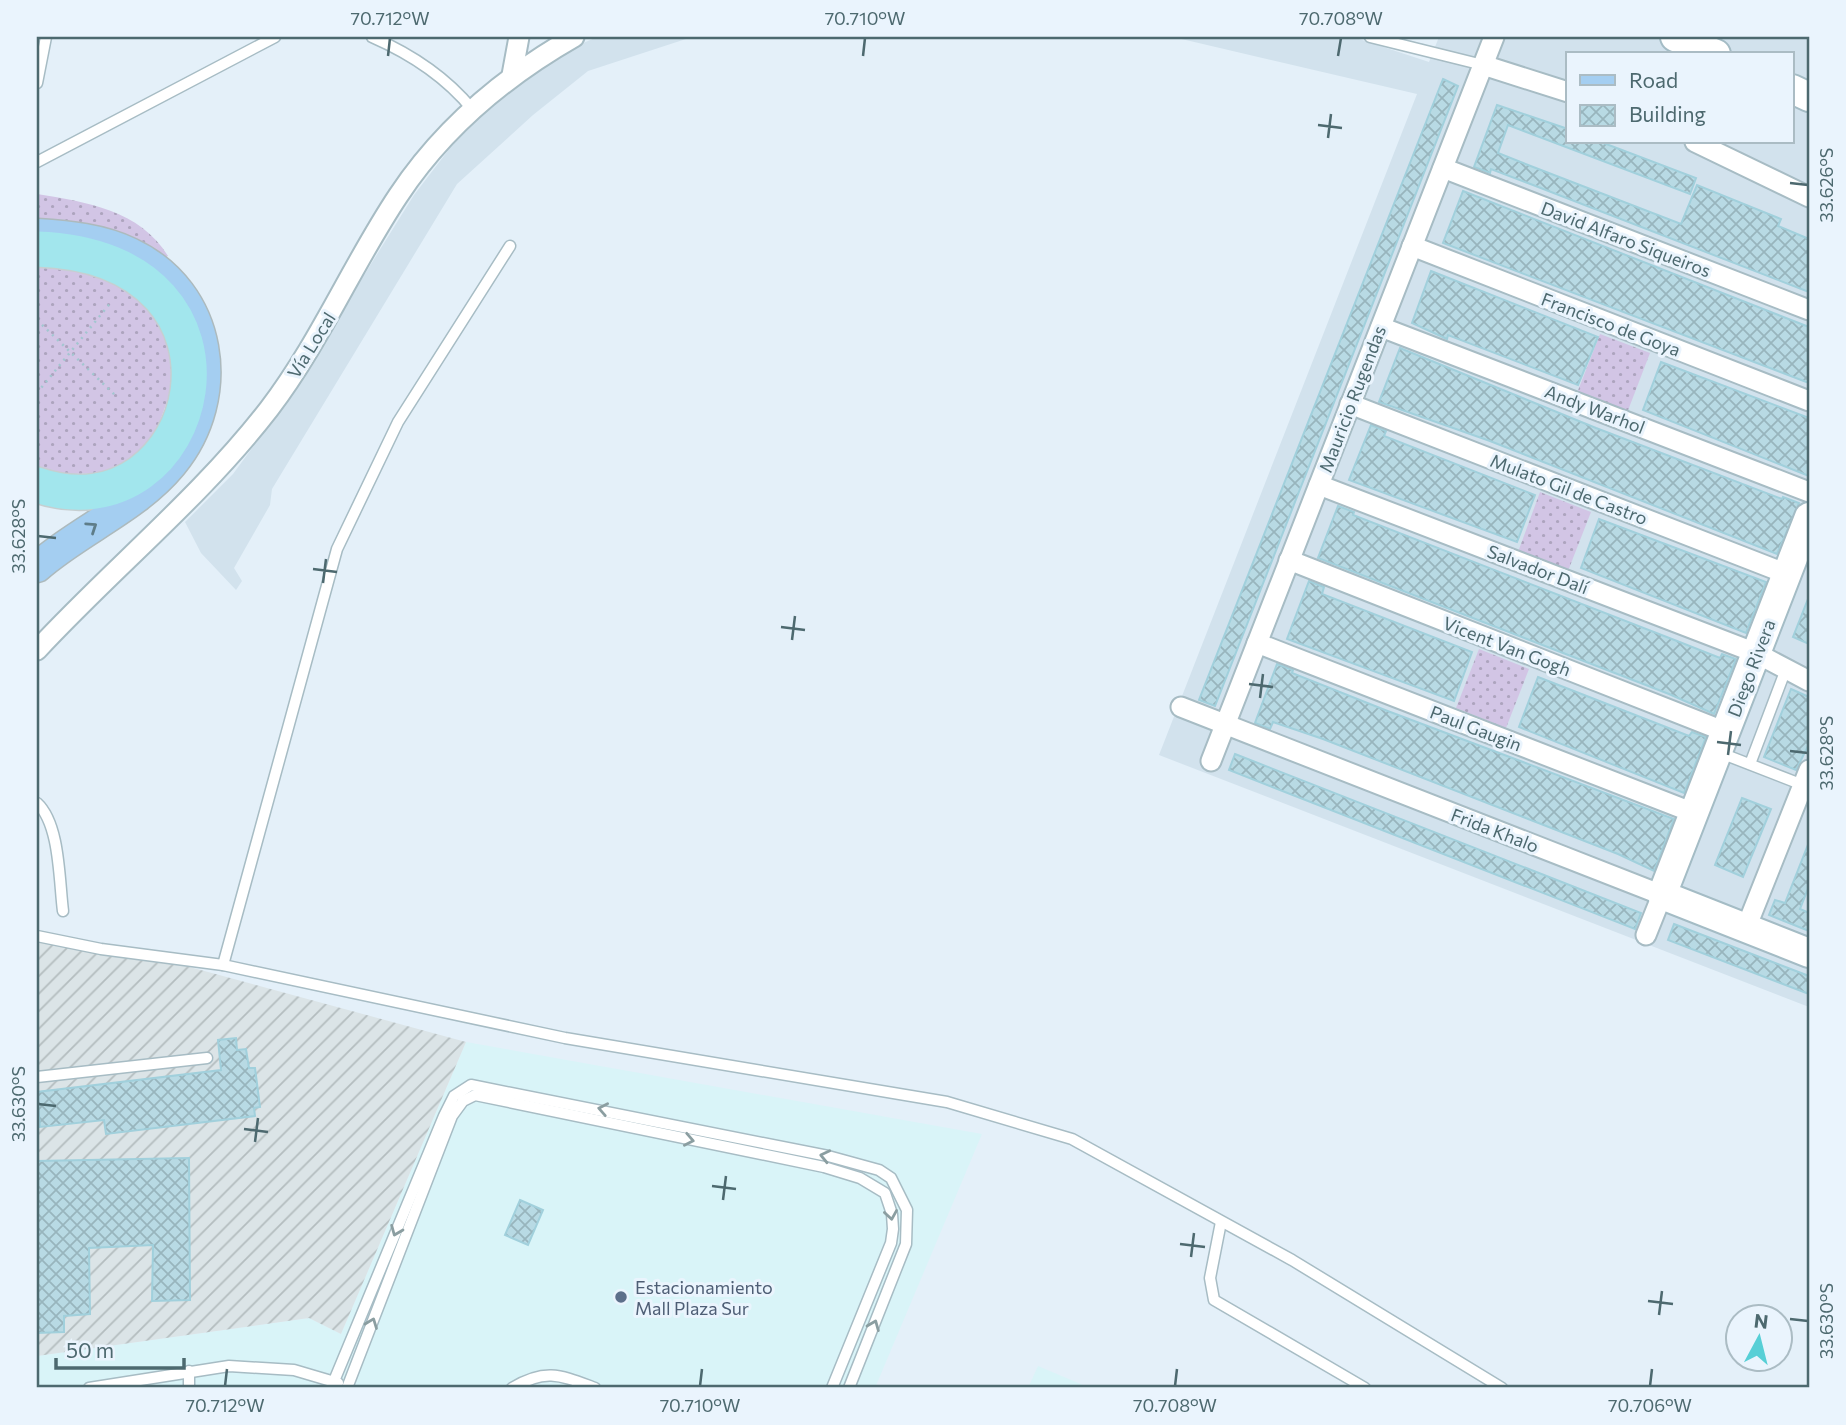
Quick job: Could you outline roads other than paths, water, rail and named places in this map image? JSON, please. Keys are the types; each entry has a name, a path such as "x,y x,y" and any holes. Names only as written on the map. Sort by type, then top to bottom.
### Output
{"highway":[{"path":"37,249 95,257 145,281 176,316 187,344 191,374 186,403 176,431 159,455 138,474 116,484 81,491 37,485"}],"main road":[{"path":"37,234 75,237 115,246 158,271 179,293 195,320 205,350 206,382 196,427 171,466 147,488 37,567"}],"street":[{"path":"512,75 519,37"},
{"name":"Vía Local","path":"37,650 195,495 243,442 298,367 399,195 435,147 472,109 512,75 574,37"},
{"name":"Mauricio Rugendas","path":"1211,761 1494,37"},
{"path":"1675,37 1711,52"},
{"path":"1483,65 1566,91"},
{"path":"1699,144 1809,197"},
{"name":"David Alfaro Siqueiros","path":"1443,168 1809,310"},
{"name":"Francisco de Goya","path":"1412,246 1809,401"},
{"name":"Andy Warhol","path":"1381,327 1809,492"},
{"name":"Mulato Gil de Castro","path":"1350,404 1787,574"},
{"name":"Salvador Dalí","path":"1319,485 1756,653 1809,681"},
{"name":"Diego Rivera","path":"1646,935 1809,517"},
{"name":"Vicent Van Gogh","path":"1289,561 1722,742"},
{"name":"Paul Gaugin","path":"1257,643 1694,813"},
{"name":"Frida Khalo","path":"1181,706 1809,953"},
{"path":"1746,928 1806,777"}],"lane":[{"path":"37,83 46,37"},
{"path":"37,162 275,37"},
{"path":"374,37 419,60 456,90 472,109"},
{"path":"1370,37 1483,65"},
{"path":"223,965 337,549 398,422 510,246"},
{"path":"1750,764 1786,669"},
{"path":"1722,742 1750,764 1806,777"},
{"path":"37,803 45,811 51,825 63,911"},
{"path":"37,936 101,949 223,965 565,1038 947,1102 1072,1139 1293,1260 1502,1388"},
{"path":"37,1077 207,1058"},
{"path":"334,1381 444,1116 454,1096 471,1085 828,1156 880,1170 891,1178 907,1210 906,1244 849,1388"},
{"path":"89,1388 229,1366 273,1367 334,1381 348,1388 452,1116 463,1101 475,1095 824,1167 874,1184 885,1193 889,1204 891,1243 832,1388"},
{"path":"1221,1222 1210,1278 1213,1300 1365,1388"},
{"path":"189,1371 189,1388"},
{"path":"512,1388 528,1379 547,1374 565,1377 595,1388"}],"place":[{"name":"Estacionamiento Mall Plaza Sur","path":"621,1297"}]}
